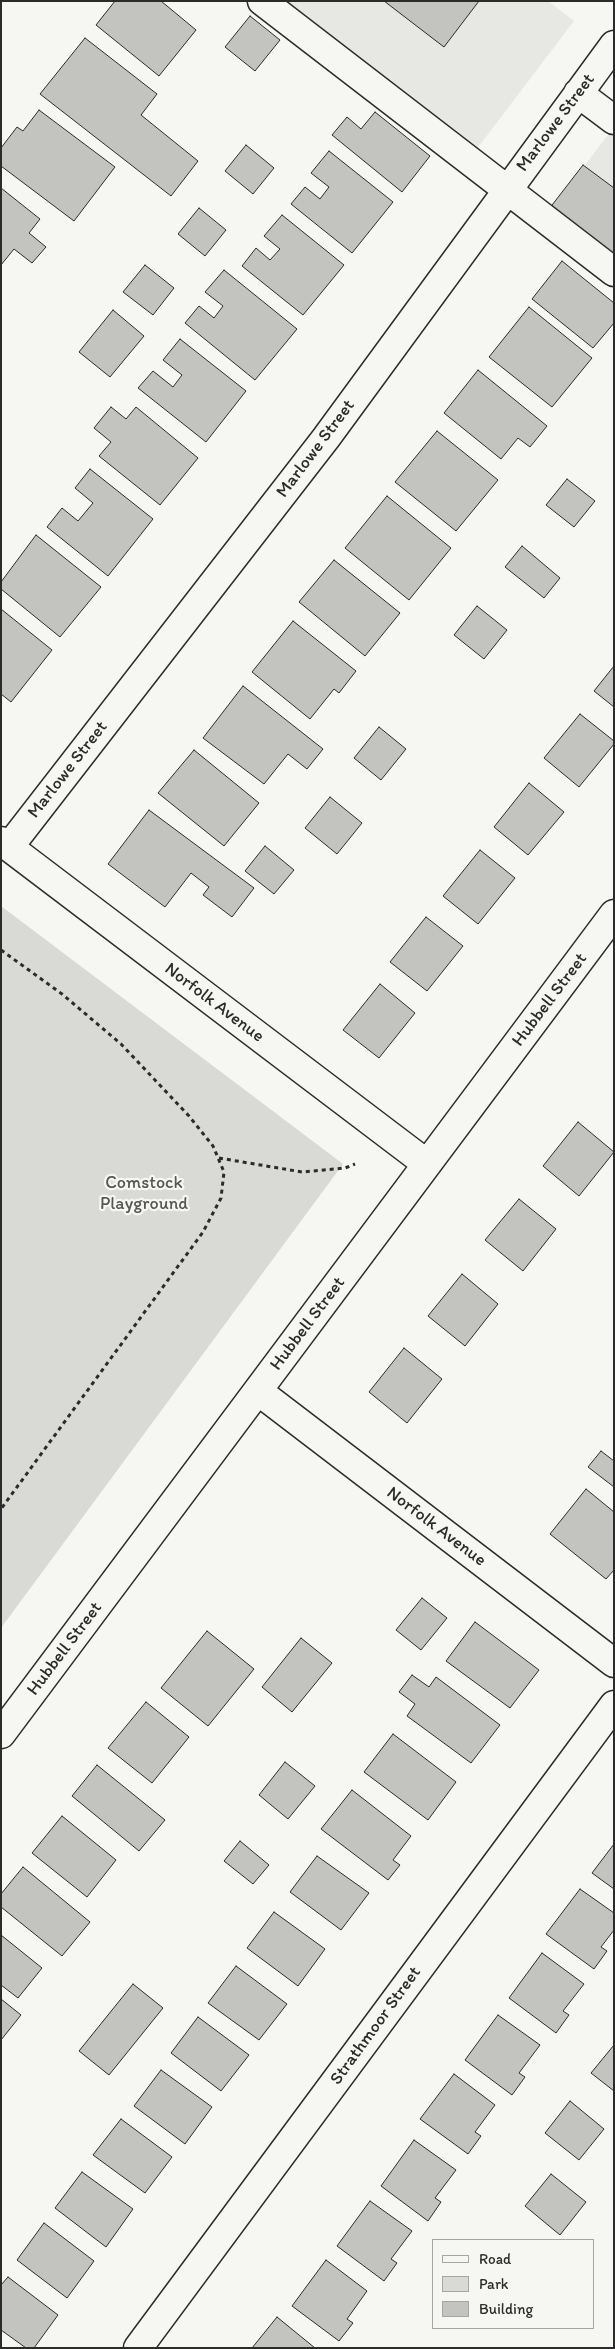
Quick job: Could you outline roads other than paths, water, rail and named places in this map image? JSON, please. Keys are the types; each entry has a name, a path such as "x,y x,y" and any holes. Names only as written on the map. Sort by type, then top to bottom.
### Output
{"street":[{"path":"262,1 505,190 614,272"},
{"name":"Marlowe Street","path":"5,844 326,438 505,190 614,45"},
{"path":"578,92 614,120"},
{"name":"Norfolk Avenue","path":"5,844 427,1164"},
{"name":"Hubbell Street","path":"1,1734 614,914"},
{"name":"Norfolk Avenue","path":"258,1391 614,1663"},
{"name":"Strathmoor Street","path":"138,2348 614,1705"}],"park label":[{"name":"Comstock Playground","path":"144,1193"}]}
